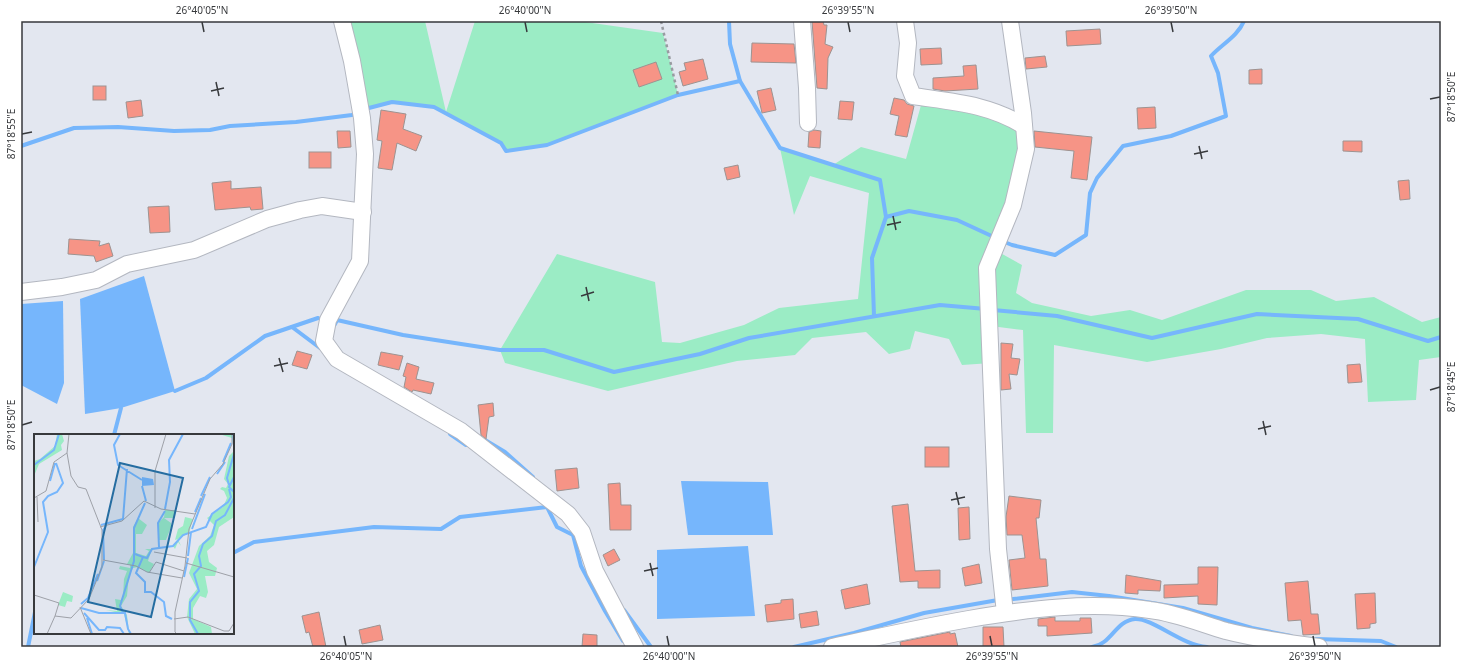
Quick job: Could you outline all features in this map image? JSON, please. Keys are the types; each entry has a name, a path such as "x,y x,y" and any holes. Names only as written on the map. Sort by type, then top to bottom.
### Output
{"street":[{"path":"342,21 352,61 362,118 365,154 363,212 360,261 328,320 324,341 337,360 462,431 568,514 582,532 595,571 635,647"},
{"path":"802,21 808,123"},
{"path":"906,21 908,42 905,76 913,96 982,106 1011,117 1024,126"},
{"path":"1005,613 998,549 987,268 1014,205 1026,149 1010,21"},
{"path":"21,292 62,287 96,280 127,264 194,250 267,219 300,210 322,206 363,212"},
{"path":"832,647 901,631 1005,613 1074,605 1118,606 1152,610 1274,642 1319,647"}],"path":[{"path":"661,21 678,95"}],"green space":[{"path":"342,21 425,21 446,112 475,21 578,21 663,33 678,95 547,145 506,151 501,143 434,107 392,102 364,110"},
{"path":"923,98 1024,126 995,250 1022,265 1016,293 1032,303 1091,316 1130,310 1162,320 1246,290 1311,290 1336,301 1374,297 1422,322 1441,317 1441,357 1419,360 1416,400 1368,402 1365,339 1321,334 1267,338 1221,349 1147,362 1054,345 1053,433 1026,433 1023,330 991,326 991,363 962,365 949,339 915,331 910,349 889,354 866,332 812,338 795,355 737,361 608,391 505,363 500,350 557,254 655,282 662,342 680,343 744,325 779,308 858,299 869,193 810,176 794,215 780,148 833,165 861,147 906,159"}],"water":[{"path":"144,276 175,391 121,408 85,414 80,299"},
{"path":"63,301 64,383 57,404 21,385 21,304"},
{"path":"681,481 768,482 773,535 688,535"},
{"path":"748,546 755,616 657,619 657,550"}],"building":[{"path":"812,21 823,21 824,25 827,25 825,44 833,47 828,58 827,89 817,88"},
{"path":"1100,29 1101,44 1067,46 1066,31"},
{"path":"752,43 794,44 796,63 751,62"},
{"path":"941,48 942,64 921,65 920,49"},
{"path":"1045,56 1047,67 1026,69 1025,58"},
{"path":"703,59 708,79 683,86 679,72 686,70 684,63"},
{"path":"656,62 662,79 639,87 633,70"},
{"path":"976,65 978,89 945,91 933,89 933,78 964,76 963,66"},
{"path":"1262,69 1262,84 1249,84 1249,70"},
{"path":"93,86 106,86 106,100 93,100"},
{"path":"771,88 776,110 762,113 757,91"},
{"path":"894,98 904,100 907,104 914,106 907,137 895,135 899,116 890,114"},
{"path":"141,100 143,116 128,118 126,102"},
{"path":"840,101 854,102 852,120 838,119"},
{"path":"1155,107 1156,128 1138,129 1137,108"},
{"path":"381,110 406,114 403,129 422,136 416,151 397,143 392,170 378,168 382,141 377,140"},
{"path":"814,130 821,131 820,148 808,147 809,132"},
{"path":"337,131 350,131 351,147 338,148"},
{"path":"1034,131 1092,137 1087,180 1071,178 1074,151 1035,147"},
{"path":"1343,141 1362,141 1362,152 1343,151"},
{"path":"309,152 331,152 331,168 309,168"},
{"path":"738,165 740,177 727,180 724,168"},
{"path":"1409,180 1410,199 1400,200 1398,181"},
{"path":"231,181 231,189 261,187 263,209 251,210 250,207 215,210 212,183"},
{"path":"169,206 170,232 150,233 148,207"},
{"path":"69,239 100,241 99,246 109,243 113,256 96,262 94,256 68,254"},
{"path":"1001,343 1013,344 1011,358 1020,359 1017,375 1009,374 1011,389 1001,390"},
{"path":"297,351 312,355 307,369 292,365"},
{"path":"381,352 403,356 399,370 378,365"},
{"path":"407,363 419,367 416,379 434,383 431,394 413,390 412,392 404,387 406,377 403,376"},
{"path":"1360,364 1362,382 1348,383 1347,365"},
{"path":"493,403 494,416 489,417 486,439 481,435 478,405"},
{"path":"925,447 949,447 949,467 925,467"},
{"path":"577,468 579,488 557,491 555,470"},
{"path":"620,483 621,505 631,505 631,530 610,530 608,484"},
{"path":"1009,496 1041,500 1039,518 1036,518 1040,559 1046,559 1048,586 1012,590 1009,560 1025,558 1022,535 1007,535 1006,517"},
{"path":"908,504 915,571 940,570 940,588 918,588 918,581 900,582 892,506"},
{"path":"969,507 970,539 959,540 958,508"},
{"path":"614,549 620,560 608,566 603,555"},
{"path":"979,564 982,583 965,586 962,568"},
{"path":"1198,567 1218,567 1217,605 1198,604 1198,596 1164,598 1164,585 1198,584"},
{"path":"1126,575 1161,581 1160,591 1138,590 1138,594 1125,593"},
{"path":"1308,581 1311,614 1318,614 1320,634 1303,635 1301,620 1288,621 1285,583"},
{"path":"867,584 870,604 845,609 841,590"},
{"path":"1375,593 1376,623 1370,624 1370,628 1357,629 1355,594"},
{"path":"793,599 794,619 767,622 765,605 781,603 781,600"},
{"path":"817,611 819,625 801,628 799,614"},
{"path":"319,612 326,647 313,647 309,632 306,633 302,616"},
{"path":"1055,617 1055,621 1080,621 1080,618 1091,618 1092,633 1047,636 1047,626 1038,626 1038,619"},
{"path":"380,625 383,640 362,644 359,630"},
{"path":"983,627 1003,627 1004,647 983,647"},
{"path":"950,632 950,634 955,633 958,647 901,647 900,642"},
{"path":"583,634 597,635 597,647 582,647"}],"waterway":[{"path":"729,21 730,44 740,81 780,148 880,180 886,217"},
{"path":"1002,241 1012,245 1055,255 1086,235 1090,193 1097,178 1123,146 1171,136 1226,116 1218,73 1211,56 1234,36 1244,21"},
{"path":"365,109 392,102 434,107 501,143 506,151 547,145 678,95 740,81"},
{"path":"21,146 74,128 118,127 174,131 210,130 230,126 296,122 352,115 358,112"},
{"path":"874,316 872,258 886,217 909,211 957,220 996,238"},
{"path":"335,324 337,320 403,335 500,350 544,350 614,372 700,354 749,338 940,305 986,309"},
{"path":"993,310 1057,316 1152,338 1257,314 1358,319 1428,341 1441,337"},
{"path":"175,391 206,378 265,336 318,318"},
{"path":"292,327 320,348"},
{"path":"114,434 121,408"},
{"path":"450,434 466,445"},
{"path":"485,440 505,452 533,477"},
{"path":"234,552 254,542 374,527 441,529 460,517 547,507 557,527 573,535 581,566 623,641"},
{"path":"1013,599 1072,592 1109,596 1183,608 1252,628 1291,636"},
{"path":"794,647 854,633 924,613 998,600"},
{"path":"624,610 651,647"},
{"path":"28,647 34,617"},
{"path":"1092,647 1104,642 1123,624 1135,619 1150,623 1188,642 1207,647"},
{"path":"1316,639 1381,641 1396,647"}]}
